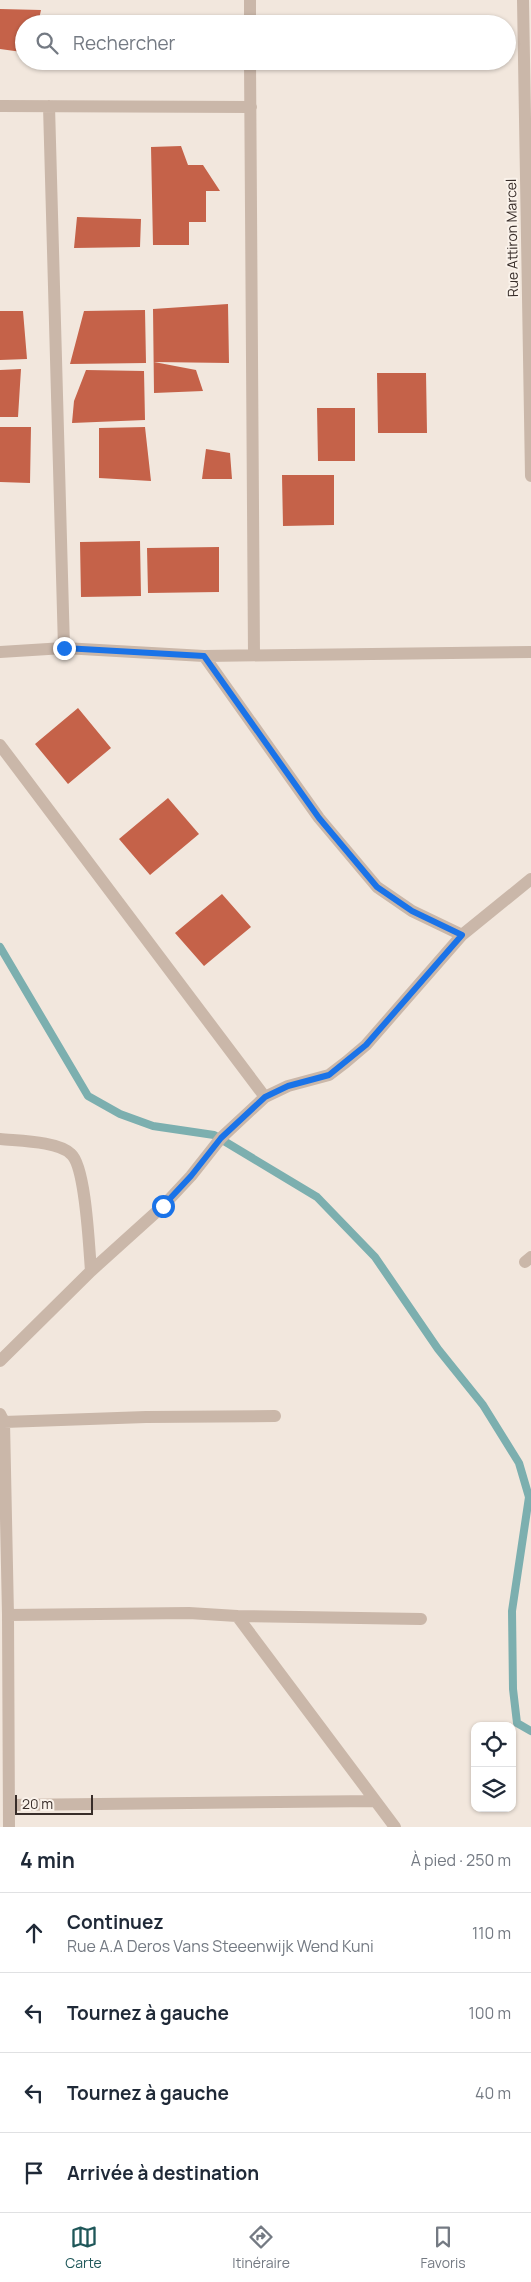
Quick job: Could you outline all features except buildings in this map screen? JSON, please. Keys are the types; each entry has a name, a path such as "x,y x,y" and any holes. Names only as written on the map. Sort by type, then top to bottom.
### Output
{"street":[{"path":"250,0 250,15"},
{"name":"Rue Attiron Marcel","path":"523,0 529,195 531,476"},
{"path":"250,70 254,655"},
{"path":"0,106 251,107"},
{"path":"49,106 64,648"},
{"path":"0,652 64,648 204,656 531,652"},
{"path":"204,656 319,818 377,887 412,911 462,935"},
{"path":"0,745 265,1097"},
{"path":"0,1361 91,1271 163,1206 191,1176 221,1138 265,1097 288,1086 329,1075 346,1062 366,1045 462,935 531,879"},
{"path":"0,1139 55,1146 72,1154 81,1172 91,1271"},
{"path":"9,1827 8,1615 2,1418 275,1416"},
{"path":"8,1615 189,1613 237,1616 421,1619"},
{"path":"237,1616 395,1827"},
{"path":"9,1806 375,1801"}],"waterway":[{"path":"0,947 88,1096 120,1114 153,1126 214,1135 317,1197 375,1257 438,1349 483,1405 519,1463 529,1497 512,1611 513,1689 517,1723 531,1731"}],"route":[{"path":"64,648 204,656 319,818 377,887 412,911 462,935 366,1045 329,1075 288,1086 265,1097 221,1138 191,1176 163,1206"}]}
